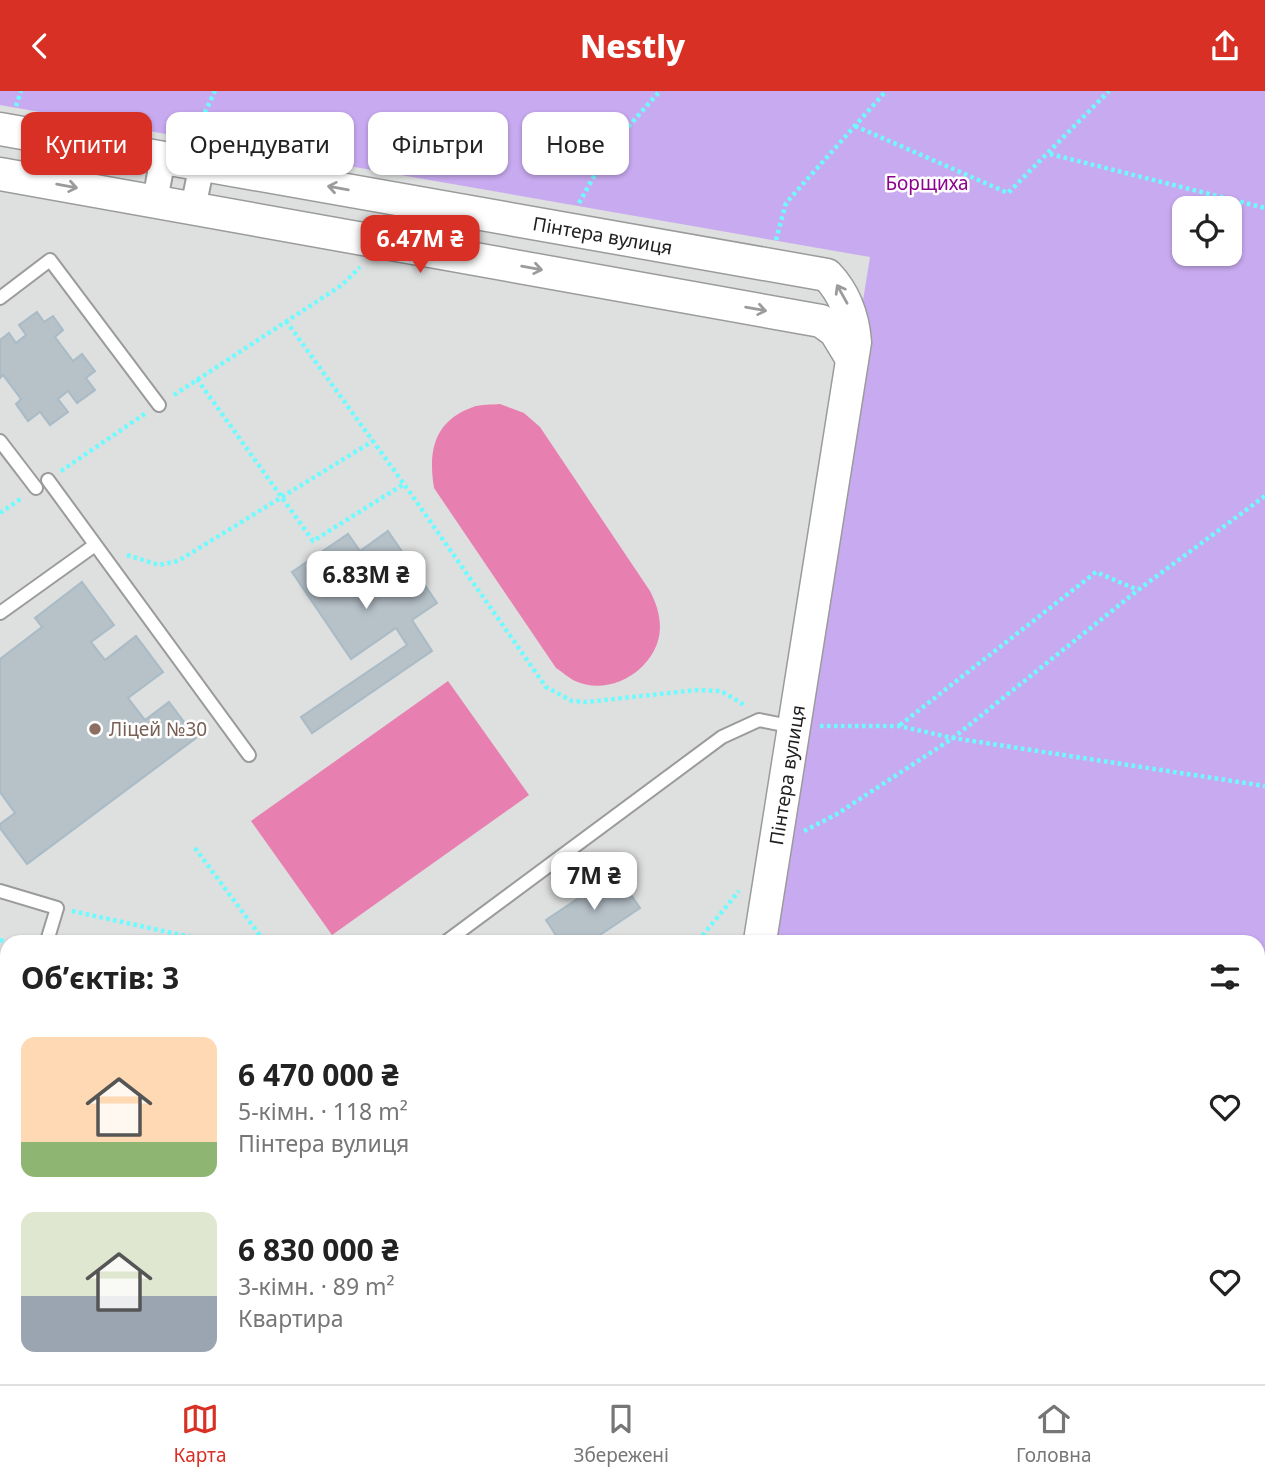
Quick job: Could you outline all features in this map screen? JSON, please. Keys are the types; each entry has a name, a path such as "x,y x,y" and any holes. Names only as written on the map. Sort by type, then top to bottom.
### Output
{"street":[{"name":"Пінтера вулиця","path":"0,129 166,158"},
{"path":"0,174 821,321 835,331 852,359"},
{"path":"155,201 173,175"},
{"path":"186,175 194,208"},
{"name":"Пінтера вулиця","path":"263,175 827,275 838,286 854,322 855,342 761,935"}],"lane":[{"path":"0,298 50,260 159,404"},
{"path":"0,441 36,488"},
{"path":"48,480 249,755"},
{"path":"0,613 95,545"},
{"path":"455,935 722,737 759,720 794,727"},
{"path":"0,891 57,908 49,935"}],"path":[{"path":"205,112 215,91"},
{"path":"565,228 611,146 660,91"},
{"path":"768,264 786,203 887,91"},
{"path":"855,127 1009,193 1109,91"},
{"path":"1050,154 1265,208"},
{"path":"48,480 342,285 385,242"},
{"path":"286,321 546,687 572,701 586,702 697,690 721,691 741,702 759,720"},
{"path":"197,379 313,541 404,484"},
{"path":"95,545 159,565 178,562 373,441"},
{"path":"0,513 36,488"},
{"path":"775,847 836,814 953,737 1138,590 1265,496"},
{"path":"899,726 1096,572 1138,590"},
{"path":"794,727 899,726 953,737 1265,786"},
{"path":"195,848 260,935"},
{"path":"703,935 744,885"},
{"path":"57,908 182,935"}],"shaded area":[{"path":"0,91 1265,91 1265,935 0,935"},
{"path":"500,404 524,413 540,427 654,600 660,623 658,642 652,655 642,666 631,676 618,682 589,685 575,681 556,668 434,488 433,450 442,429 450,420 473,407"},
{"path":"448,681 529,795 332,935 251,821"}],"green space":[{"name":"Борщиха","path":"0,91 1265,91 1265,935 761,935 870,257 401,175 508,175 508,112 368,112 368,169 354,167 354,112 166,112 166,134 152,132 152,112 40,112 0,105"}],"building":[{"path":"37,312 44,322 53,316 63,330 55,337 73,361 82,354 95,371 86,378 95,390 77,403 68,391 58,399 68,412 50,425 40,412 28,421 16,404 21,399 3,375 0,378 0,340 9,333 16,343 26,335 19,325"},
{"path":"388,531 437,603 412,620 432,651 312,733 301,717 407,645 396,628 351,659 292,572 348,534 360,551"},
{"name":"Ліцей №30","path":"82,582 114,625 91,642 105,660 136,636 163,672 128,698 145,720 169,702 196,738 27,864 0,828 0,824 15,813 0,792 0,659 42,627 35,618"},
{"path":"616,873 640,908 600,935 556,935 546,920"}],"place":[{"name":"Ліцей №30","path":"95,729"}]}
